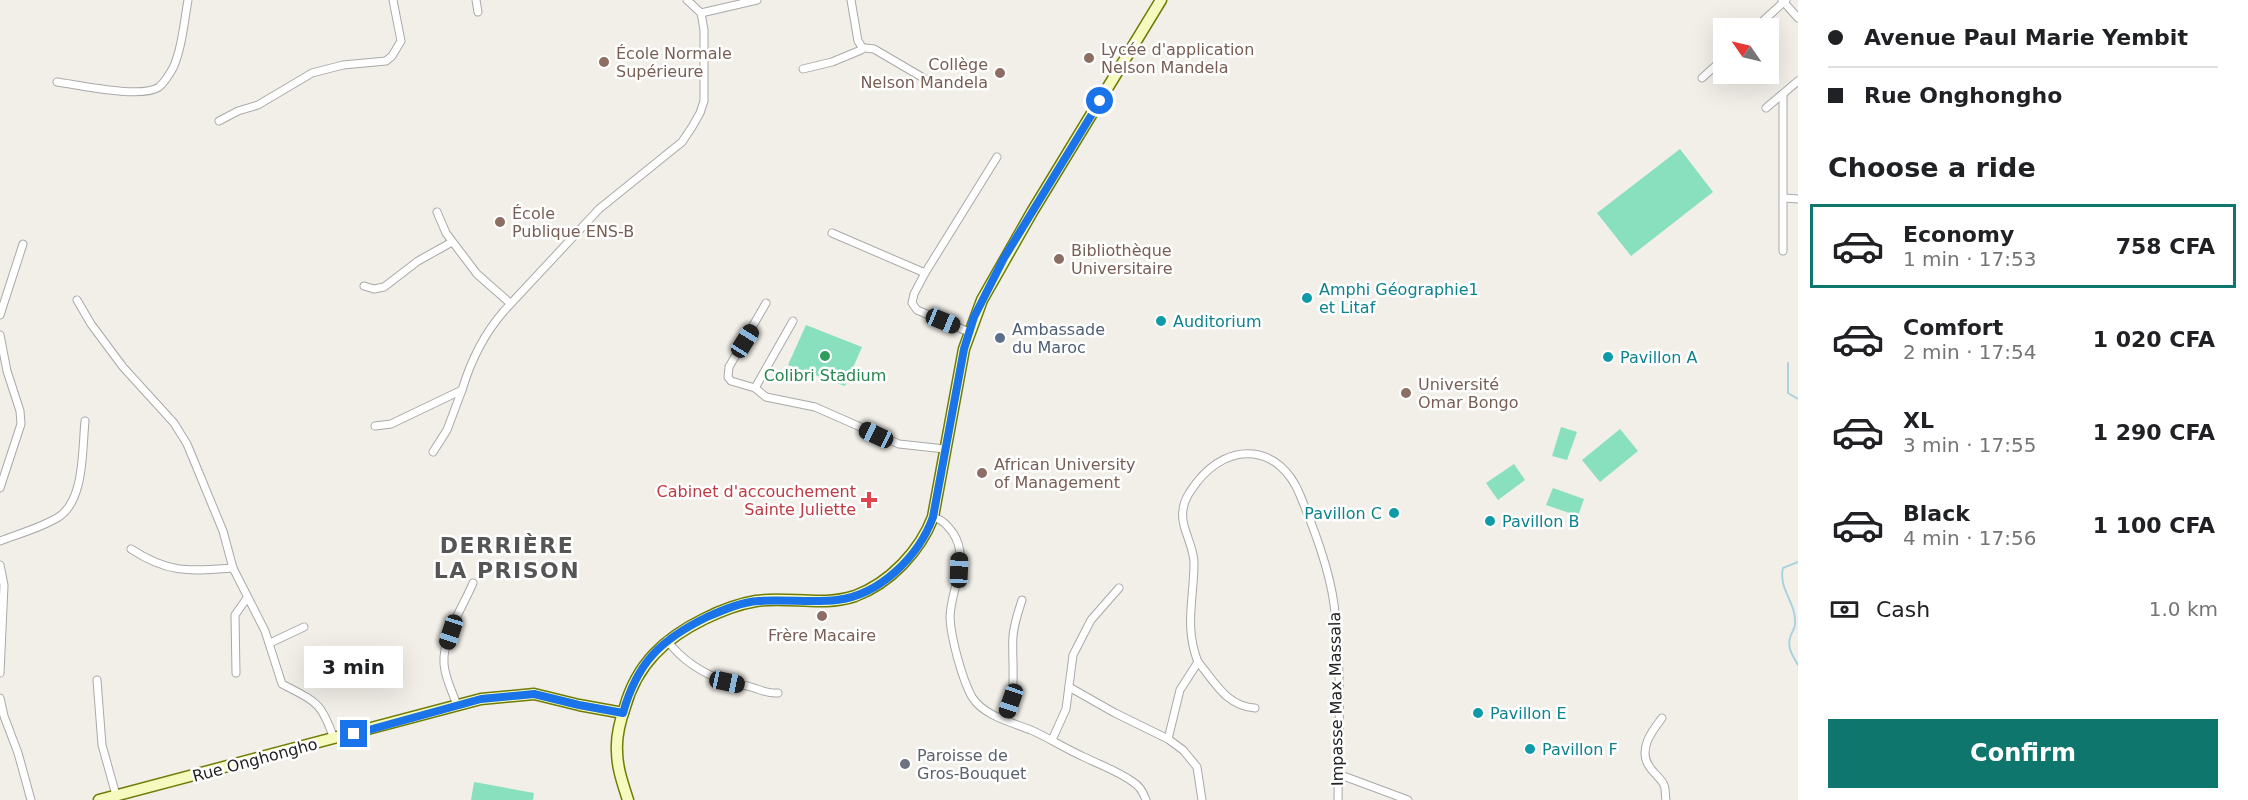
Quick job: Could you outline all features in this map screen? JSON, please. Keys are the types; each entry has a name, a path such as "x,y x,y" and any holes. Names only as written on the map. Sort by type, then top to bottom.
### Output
{"main road":[{"path":"628,800 616,750 628,692 646,662 667,640 709,616 748,603 779,600 835,600 864,592 884,580 911,555 921,542 933,517 969,332 982,300 999,267 1161,0"},
{"name":"Rue Onghongho","path":"99,800 481,699 534,694 623,713"}],"street":[{"path":"57,82 133,92 158,88 173,68 188,0"},
{"path":"219,121 238,111 258,105 312,73 343,65 386,61 401,41 393,0"},
{"path":"476,0 478,12"},
{"path":"433,452 447,430 480,344 510,303 599,209 681,142 692,128 704,101 704,30 701,13 687,0"},
{"path":"701,13 757,0"},
{"path":"851,0 858,41 863,48"},
{"path":"1766,18 1784,1 1798,18"},
{"path":"803,69 832,62 863,48 874,49 932,83"},
{"path":"1702,78 1713,68"},
{"path":"1766,108 1798,81"},
{"path":"1783,94 1783,251"},
{"path":"969,332 917,310 912,303 925,273 997,157"},
{"path":"1784,198 1798,200"},
{"path":"437,212 452,242 477,274 510,303"},
{"path":"832,233 925,273"},
{"path":"364,285 374,289 384,287 418,261 452,242"},
{"path":"0,315 23,244"},
{"path":"77,300 91,324 123,367 174,423 187,444 223,531 233,568 270,643 282,684 320,706 334,739"},
{"path":"766,303 732,361 727,373 731,381 755,388 766,397 801,403 822,410 899,444 945,449"},
{"path":"755,388 793,321"},
{"path":"0,335 7,371 21,411 21,424 0,488"},
{"path":"375,426 391,424 462,390"},
{"path":"0,542 59,517 70,503 81,472 85,421"},
{"name":"Impasse Max Massala","path":"1255,708 1226,698 1198,662 1190,623 1194,558 1183,522 1182,510 1191,489 1214,463 1234,454 1253,454 1278,464 1291,476 1300,494 1325,566 1335,614 1339,682 1338,800"},
{"path":"933,517 943,520 949,526 960,551 950,619 966,684 973,698 982,708 1052,740 1134,782 1146,800"},
{"path":"131,549 147,560 166,567 189,571 233,568"},
{"path":"0,566 4,585 0,673"},
{"path":"457,705 447,679 444,660 451,632 473,583"},
{"path":"1052,740 1064,716 1071,665 1078,645 1098,611 1119,588"},
{"path":"236,673 235,615 247,598"},
{"path":"1002,718 1011,701 1012,637 1022,600"},
{"path":"270,643 304,627"},
{"path":"667,640 679,655 727,682 752,687 762,692 778,693"},
{"path":"1168,739 1180,690 1198,662"},
{"path":"97,680 102,745 116,795"},
{"path":"1069,687 1168,739 1183,750 1197,766 1202,800"},
{"path":"0,698 31,800"},
{"path":"1662,718 1650,734 1645,753 1647,765 1664,785 1666,800"},
{"path":"1338,774 1408,800"}],"green space":[{"path":"1680,149 1713,192 1631,256 1597,213"},
{"name":"Colibri Stadium","path":"806,325 862,347 845,386 788,365"},
{"path":"1561,427 1577,432 1567,460 1552,456"},
{"path":"1620,429 1638,451 1600,482 1582,460"},
{"path":"1514,464 1525,480 1498,500 1486,483"},
{"path":"1553,488 1584,499 1578,516 1546,505"},
{"path":"474,782 534,793 533,800 471,800"}],"waterway":[{"path":"1788,363 1788,393 1798,399"},
{"path":"1798,562 1783,568 1782,576 1795,617 1795,626 1789,645 1798,665"}],"place":[{"name":"Lycée d'application Nelson Mandela","path":"1089,58"},
{"name":"École Normale Supérieure","path":"604,62"},
{"name":"Collège Nelson Mandela","path":"1000,73"},
{"name":"École Publique ENS-B","path":"500,222"},
{"name":"Bibliothèque Universitaire","path":"1059,259"},
{"name":"Amphi Géographie1 et Litaf","path":"1307,298"},
{"name":"Auditorium","path":"1161,321"},
{"name":"Ambassade du Maroc","path":"1000,338"},
{"name":"Colibri Stadium","path":"825,356"},
{"name":"Pavillon A","path":"1608,357"},
{"name":"Université Omar Bongo","path":"1406,393"},
{"name":"African University of Management","path":"982,473"},
{"name":"Cabinet d'accouchement Sainte Juliette","path":"869,500"},
{"name":"Pavillon C","path":"1394,513"},
{"name":"Pavillon B","path":"1490,521"},
{"name":"Frère Macaire","path":"822,616"},
{"name":"Pavillon E","path":"1478,713"},
{"name":"Pavillon F","path":"1530,749"},
{"name":"Paroisse de Gros-Bouquet","path":"905,764"}],"district":[{"name":"DERRIÈRE LA PRISON","path":"507,558"}],"route":[{"path":"354,734 481,699 534,694 623,713 628,692 646,662 656,650 686,628 734,606 758,601 845,599 864,592 884,580 911,555 921,542 933,517 964,349 974,317 1004,258 1100,101"}]}
